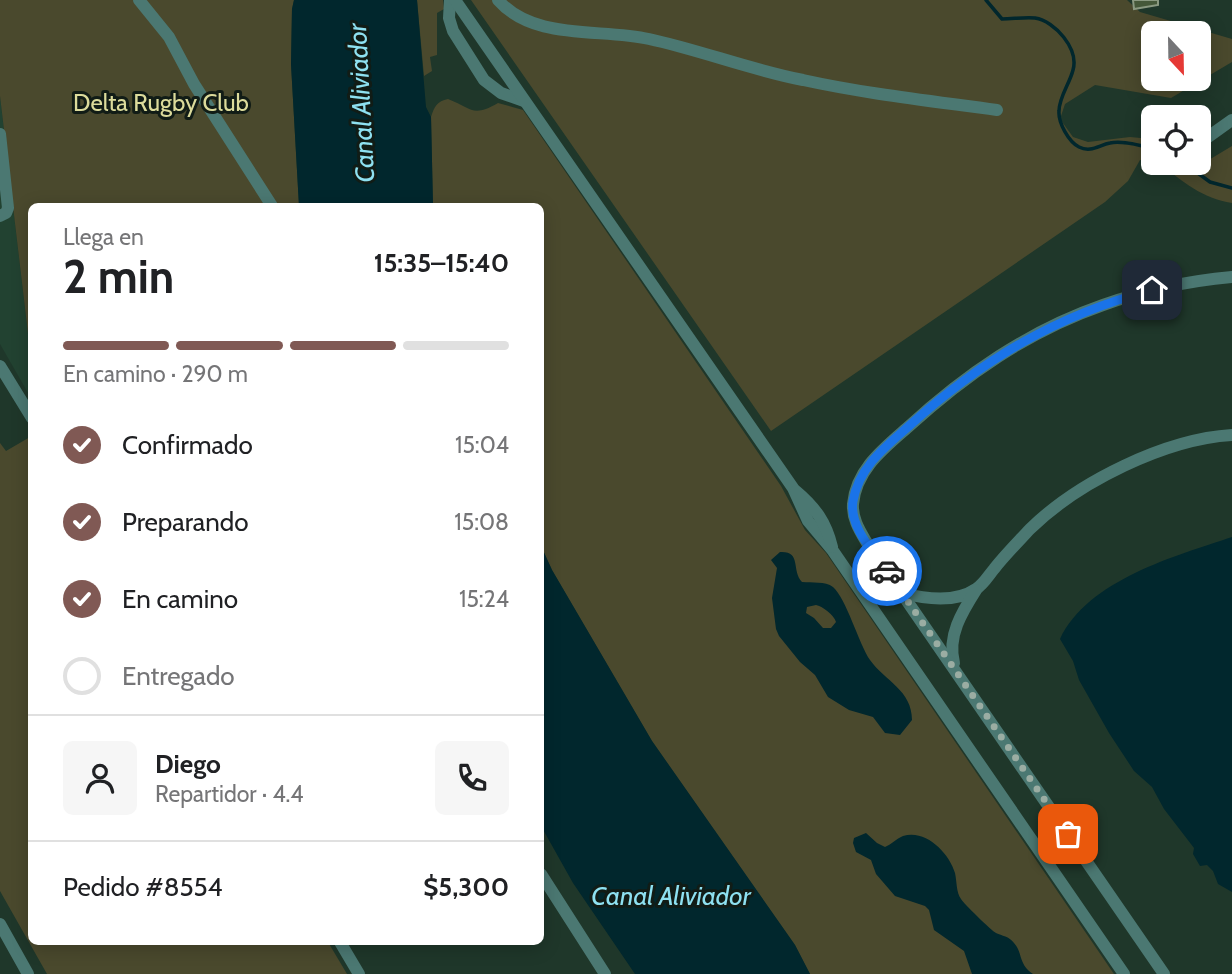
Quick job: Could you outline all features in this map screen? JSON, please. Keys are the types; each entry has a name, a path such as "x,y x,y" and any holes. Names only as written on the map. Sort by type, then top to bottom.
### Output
{"street":[{"path":"139,0 169,37 194,84 270,203"},
{"path":"450,0 450,23 484,80 501,93 524,101"},
{"path":"455,0 793,488 808,521 833,551 1124,974"},
{"path":"498,0 507,11 523,20 546,26 641,37 800,80 912,100 997,110"},
{"path":"463,47 480,35"},
{"path":"1211,135 1232,120"},
{"path":"0,134 8,208 6,213 0,216"},
{"path":"1164,974 867,543 853,515 853,502 864,472 874,458 970,374 999,355 1055,324 1133,295 1172,285 1232,276"},
{"path":"0,366 28,412"},
{"path":"956,670 952,647 963,610 1010,549 1037,523 1091,485 1154,453 1197,440 1232,435"},
{"path":"903,593 920,598 944,599 977,589"},
{"path":"544,879 605,974"},
{"path":"2,930 29,974"},
{"path":"342,945 359,974"}],"shaded area":[{"path":"0,96 28,334 28,393 0,344"}],"green space":[{"name":"Delta Rugby Club","path":"0,0 294,0 291,64 299,203 28,203 28,334 0,96"},
{"path":"417,0 443,0 444,9 437,13 437,55 430,57 432,71 424,76"},
{"path":"471,0 1127,0 1140,12 1171,21 1141,21 1141,91 1183,91 1171,98 1095,85 1065,104 1060,119 1073,137 1088,142 1141,138 1141,160 1128,181 1105,202 771,431"},
{"path":"1211,33 1232,39 1232,62 1211,74"},
{"path":"448,99 477,111 498,103 523,110 781,486 805,530 826,553 1114,974 810,974 795,945 652,741 544,553 544,203 433,203 431,117 436,105"},
{"path":"1232,146 1232,203 1212,198 1175,175 1211,175 1211,159"},
{"path":"28,438 28,940 0,891 0,443 6,451"},
{"path":"31,945 330,945 347,974 47,974"}],"water":[{"name":"Canal Aliviador","path":"294,0 417,0 426,107 431,117 433,203 299,203 291,64"},
{"path":"1232,537 1232,892 1218,884 1213,871 1207,865 1200,866 1193,854 1194,848 1164,809 1152,787 1134,771 1079,680 1073,661 1060,639 1073,618 1112,586 1160,562"},
{"path":"780,552 787,553 794,558 802,582 826,584 838,593 870,660 908,701 912,720 900,735 885,733 873,717 849,710 828,697 815,675 800,662 779,636 772,598 777,568 771,560","holes":["818,606 828,611 835,619 836,622 831,628 823,628 806,613 807,607"]},
{"name":"Canal Aliviador","path":"544,553 652,741 795,945 810,974 635,974 573,883 544,831"},
{"path":"866,833 885,847 903,836 912,835 928,839 935,844 952,865 961,899 993,931 1012,941 1025,966 1033,974 972,974 964,951 934,930 929,910 925,906 895,896 876,874 871,860 856,852 854,838"}],"building":[{"path":"1133,0 1158,0 1158,5 1134,9"}],"waterway":[{"path":"986,0 1002,19 1043,20 1057,30 1069,45 1074,62 1073,70 1059,106 1059,116 1065,132 1075,145 1087,149 1120,142 1141,146"},
{"path":"1200,175 1210,182 1232,188"}],"way so far":[{"path":"887,571 1068,834"}],"route":[{"path":"887,571 867,543 853,515 857,487 874,458 945,394 999,355 1055,324 1152,290"}]}
